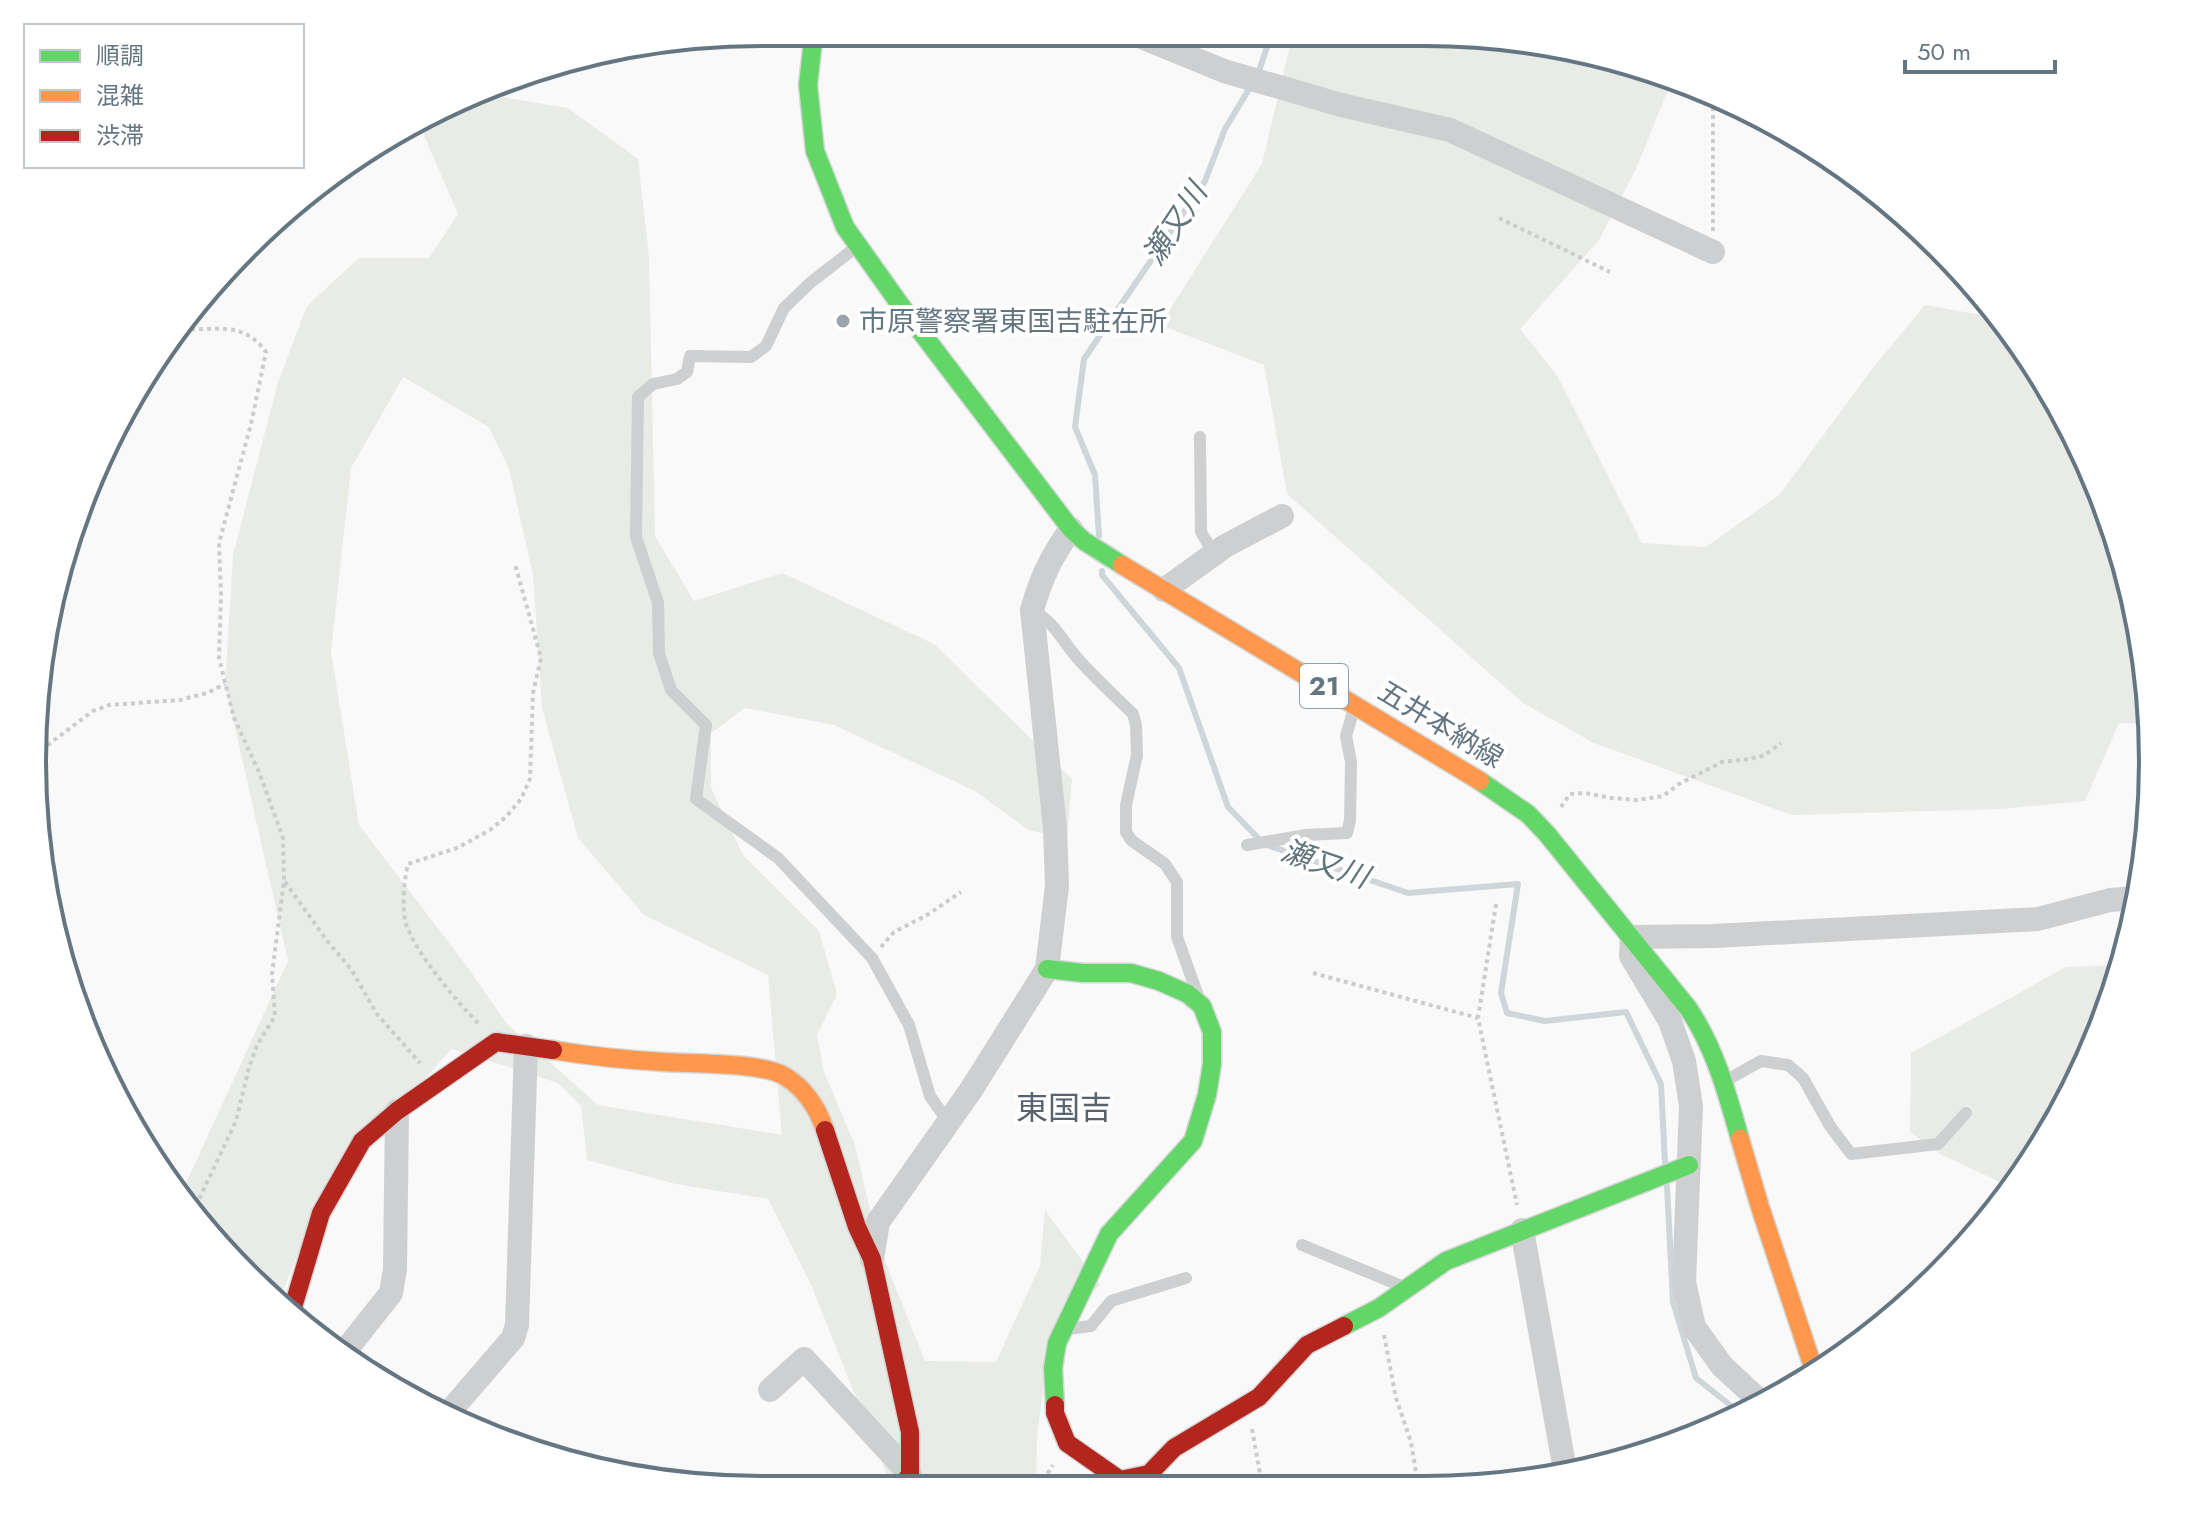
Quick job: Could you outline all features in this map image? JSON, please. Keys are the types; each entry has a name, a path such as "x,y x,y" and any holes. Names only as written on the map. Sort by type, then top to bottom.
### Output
{"street":[{"name":"五井本納線","path":"811,46 808,85 815,151 845,227 908,316 1071,529 1084,541 1495,790 1528,814 1688,1008 1704,1032 1724,1082 1760,1207 1811,1362"},
{"path":"1163,46 1224,71 1341,105 1450,130 1713,252"},
{"path":"1164,590 1214,554 1282,516"},
{"path":"872,1259 878,1222 971,1090 1047,969 1057,886 1055,828 1032,610 1041,578 1071,529"},
{"path":"1753,1395 1722,1366 1694,1327 1684,1282 1691,1106 1684,1061 1670,1021 1631,956 1632,937 1714,936 2038,919 2125,899"},
{"path":"1047,969 1131,973 1159,981 1188,994 1202,1006 1212,1032 1212,1064 1207,1095 1193,1141 1109,1234 1057,1343 1053,1368 1055,1413 1067,1443 1114,1476"},
{"path":"294,1303 321,1213 362,1141 397,1111 496,1042 573,1054 766,1068 785,1076 808,1097 821,1118 857,1227 872,1259 910,1432 906,1476"},
{"path":"454,1406 513,1338 517,1325 526,1046"},
{"path":"350,1345 391,1293 395,1269 397,1111"},
{"path":"1139,1476 1149,1474 1174,1448 1259,1397 1307,1345 1379,1308 1446,1261 1689,1165"},
{"path":"1522,1230 1564,1462"},
{"path":"770,1390 804,1359 901,1476"}],"lane":[{"path":"859,246 810,283 784,308 766,346 751,357 690,356 687,372 677,379 653,384 638,397 636,537 658,603 659,653 671,690 706,725 696,799 778,858 872,958 909,1025 930,1096 948,1122"},
{"path":"1200,437 1201,532 1214,554"},
{"path":"1032,610 1043,615 1078,659 1133,714 1137,755 1126,805 1126,832 1131,840 1165,864 1177,882 1177,937 1202,1006"},
{"path":"1247,845 1306,835 1347,833 1351,762 1346,736 1355,705"},
{"path":"1724,1082 1761,1061 1788,1065 1803,1078 1830,1126 1851,1154 1938,1144 1966,1113"},
{"path":"1302,1245 1407,1288"},
{"path":"1064,1329 1091,1326 1111,1301 1186,1278"}],"path":[{"path":"1713,107 1713,252"},
{"path":"1499,218 1610,272"},
{"path":"192,329 219,328 249,334 266,352 251,424 219,543 219,658 234,718 259,772 283,838 284,881 272,974 275,1016 257,1045 236,1121 198,1201"},
{"path":"496,1042 467,1012 422,953 406,924 404,891 408,864 457,848 490,830 521,799 530,779 533,693 541,658 515,564"},
{"path":"47,746 93,711 109,705 180,700 207,693 225,684"},
{"path":"1547,834 1570,794 1637,800 1663,796 1679,784 1722,762 1765,755 1781,743"},
{"path":"284,881 351,969 377,1014 438,1084"},
{"path":"872,958 894,932 961,892"},
{"path":"1496,904 1478,1018 1522,1230"},
{"path":"1313,973 1478,1018"},
{"path":"1379,1308 1396,1398 1411,1442 1417,1476"},
{"path":"1247,1403 1260,1476"}],"shaded area":[{"path":"1290,46 1424,46 1517,52 1609,70 1668,89 1636,169 1599,240 1520,329 1558,377 1642,543 1706,547 1780,494 1872,369 1925,305 1982,315 2019,364 2043,404 2085,487 2115,576 2125,622 2137,724 2119,723 2085,801 2001,809 1792,815 1594,743 1523,703 1287,494 1264,365 1160,325 1262,164"},
{"path":"497,96 568,108 638,159 649,257 655,536 694,601 782,573 934,644 1072,779 1067,840 1027,829 975,791 834,725 745,708 711,733 711,788 743,855 819,931 837,994 817,1035 824,1072 855,1145 878,1243 925,1361 996,1362 1040,1266 1045,1210 1100,1285 1049,1340 1037,1439 1036,1476 887,1476 812,1287 768,1199 676,1184 587,1160 581,1106 558,1083 452,1049 325,1186 282,1292 223,1232 185,1184 288,961 225,684 233,555 278,382 307,306 359,258 429,258 458,214 422,132","holes":["403,377 489,427 509,469 533,575 542,708 578,838 644,915 768,975 782,1135 598,1105 507,1024 359,825 331,652 351,468"]},
{"path":"2109,965 2085,1035 2065,1077 2019,1158 2001,1182 1940,1154 1910,1132 1911,1053 2066,967"}],"waterway":[{"name":"瀬又川","path":"1258,74 1267,46"},
{"name":"瀬又川","path":"1099,536 1095,475 1075,427 1084,359 1205,181 1225,129 1252,84"},
{"name":"瀬又川","path":"1102,571 1102,575 1179,668 1228,807 1264,844 1408,893 1518,884 1501,993 1507,1013 1545,1021 1626,1012 1661,1084 1665,1163"},
{"name":"瀬又川","path":"1667,1186 1673,1302 1696,1378 1731,1406"}],"traffic: fast":[{"path":"812,46 808,85 815,151 845,227 1071,529 1122,565"},
{"path":"1480,781 1528,814 1547,834 1688,1008 1713,1055 1740,1139"},
{"path":"1047,969 1131,973 1159,981 1188,994 1202,1006 1212,1032 1212,1064 1207,1095 1193,1141 1109,1234 1057,1343 1053,1368 1055,1405"},
{"path":"1344,1326 1379,1308 1446,1261 1689,1165"}],"traffic: slow":[{"path":"1122,565 1480,781"},
{"path":"553,1050 636,1060 745,1066 776,1072 805,1094 815,1107 825,1130"},
{"path":"1740,1139 1811,1362"}],"traffic: jam":[{"path":"294,1303 321,1213 362,1141 397,1111 496,1042 553,1050"},
{"path":"825,1130 857,1227 872,1259 910,1432 909,1476"},
{"path":"1139,1476 1149,1474 1174,1448 1259,1397 1307,1345 1344,1326"},
{"path":"1055,1405 1055,1413 1067,1443 1114,1476"}],"place":[{"name":"市原警察署東国吉駐在所","path":"843,321"}],"district":[{"name":"東国吉","path":"1064,1108"}]}
